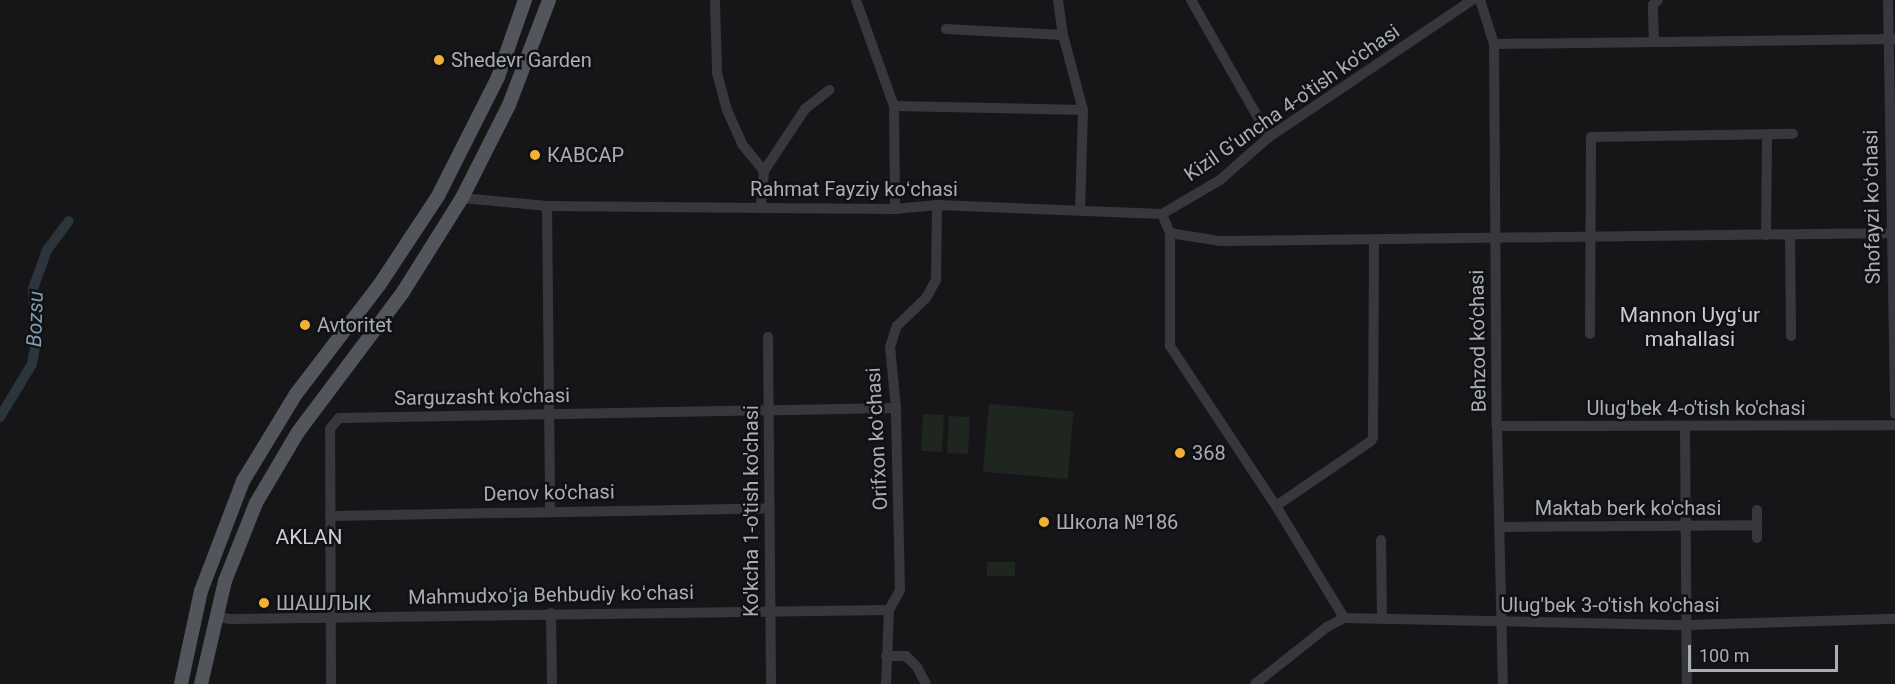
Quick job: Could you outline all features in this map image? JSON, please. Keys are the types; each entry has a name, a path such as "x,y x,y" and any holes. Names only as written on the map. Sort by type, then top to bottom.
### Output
{"main road":[{"path":"181,684 196,607 214,551 243,481 296,394 380,284 438,196 493,87 525,0"},
{"path":"201,684 215,616 233,559 256,503 281,457 314,408 403,292 462,198 509,105 549,0"},
{"path":"263,446 268,457 281,457"},
{"path":"214,551 220,546 226,547 233,559"}],"street":[{"path":"715,0 717,73 727,110 742,144 764,171"},
{"path":"856,0 894,106 895,209"},
{"path":"1058,0 1063,34 1083,110 1080,210"},
{"path":"1191,0 1269,137"},
{"name":"Kizil G'uncha 4-o'tish ko'chasi","path":"1162,214 1220,180 1269,137 1472,0"},
{"name":"Behzod ko‘chasi","path":"1480,0 1494,44 1497,426 1503,684"},
{"path":"1654,42 1653,5 1658,0"},
{"name":"Shofayzi koʻchasi","path":"1888,0 1891,39 1895,414"},
{"path":"946,29 1063,34"},
{"path":"1494,44 1891,39"},
{"path":"761,208 764,171 805,109 829,90"},
{"path":"894,106 1083,110"},
{"path":"1590,334 1591,137 1793,134"},
{"path":"1766,235 1767,135"},
{"name":"Rahmat Fayziy koʻchasi","path":"462,198 476,202 547,206 895,209 937,205 1162,214"},
{"name":"Orifxon koʻchasi","path":"886,684 889,610 900,590 896,408 891,340 897,326 926,298 936,280 937,205"},
{"path":"547,206 550,510"},
{"path":"1162,214 1170,233 1170,346 1276,506 1344,618 1327,627 1255,684"},
{"path":"1170,233 1220,241 1892,233"},
{"path":"1790,235 1791,336"},
{"path":"1276,506 1371,441 1373,437 1374,240"},
{"name":"Ko'kcha 1-o'tish ko'chasi","path":"768,337 771,684"},
{"name":"Sarguzasht ko'chasi","path":"331,684 330,429 339,418 896,408"},
{"name":"Ulug'bek 4-o'tish ko'chasi","path":"1497,426 1895,425"},
{"path":"1685,426 1687,684"},
{"name":"Denov ko'chasi","path":"330,516 550,510 769,508"},
{"path":"1757,510 1757,538"},
{"name":"Maktab berk ko'chasi","path":"1499,527 1757,525"},
{"path":"1381,540 1382,620"},
{"name":"Mahmudxoʻja Behbudiy koʻchasi","path":"215,616 229,619 889,610"},
{"path":"551,613 552,684"},
{"name":"Ulug'bek 3-o'tish ko'chasi","path":"1344,618 1687,625 1895,619"},
{"path":"886,656 906,656 917,667 926,684"}],"shaded area":[{"path":"989,404 1074,411 1068,479 983,472"},
{"path":"923,414 944,415 942,452 921,451"},
{"path":"949,416 970,417 968,454 947,453"},
{"path":"987,562 1015,562 1015,576 987,576"}],"waterway":[{"name":"Bozsu","path":"0,417 32,364 36,342 33,289 47,250 69,221"}],"place":[{"name":"Shedevr Garden","path":"439,60"},
{"name":"КАВСАР","path":"535,155"},
{"name":"Avtoritet","path":"305,325"},
{"name":"368","path":"1180,453"},
{"name":"Школа №186","path":"1044,522"},
{"name":"ШАШЛЫК","path":"264,603"}],"district":[{"name":"Mannon Uygʻur mahallasi","path":"1690,327"},
{"name":"AKLAN","path":"309,537"}]}
